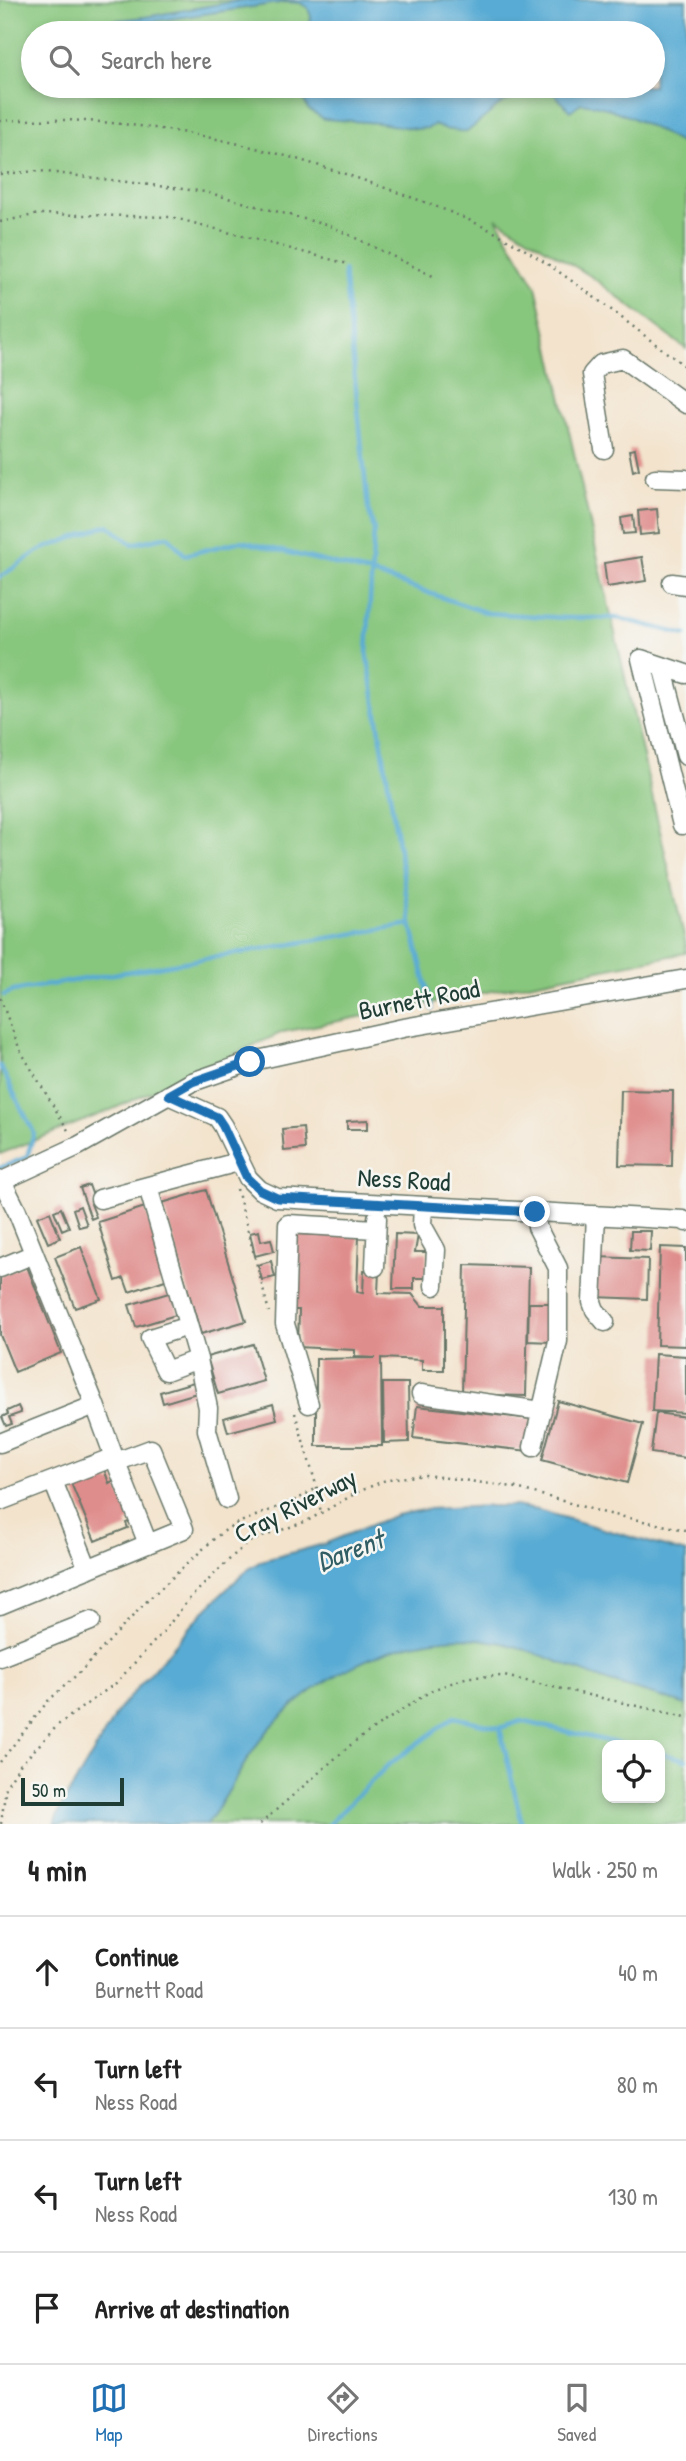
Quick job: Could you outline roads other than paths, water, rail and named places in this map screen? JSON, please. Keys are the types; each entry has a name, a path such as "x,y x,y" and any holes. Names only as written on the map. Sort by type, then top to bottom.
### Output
{"street":[{"path":"604,449 592,374 601,364 623,359 686,404"},
{"path":"655,478 686,479"},
{"path":"682,825 640,659 686,674"},
{"path":"662,666 686,756"},
{"name":"Burnett Road","path":"1,1181 78,1146 192,1082 250,1062 477,1014 686,979"},
{"name":"Ness Road","path":"169,1095 217,1117 247,1178 260,1190 277,1198 686,1222"},
{"path":"100,1199 238,1162"},
{"path":"1,1181 17,1211 148,1544"},
{"path":"148,1186 198,1359 208,1408 207,1430 227,1499"},
{"path":"376,1267 378,1204"},
{"path":"423,1206 422,1225 436,1250 434,1286"},
{"path":"533,1447 558,1341 558,1268 537,1227 535,1212"},
{"path":"596,1215 592,1302 605,1322"},
{"path":"309,1404 285,1324 288,1224 376,1229"},
{"path":"0,1268 34,1254"},
{"path":"188,1326 150,1338 166,1371 198,1359"},
{"path":"421,1394 542,1411"},
{"path":"0,1443 95,1405"},
{"path":"0,1501 53,1480 151,1449 184,1530 0,1605"},
{"path":"53,1480 88,1569"},
{"path":"0,1657 91,1621"}],"water":[{"path":"242,0 686,0 686,146 635,119 609,109 581,103 570,111 558,98 665,98 665,21 310,21 308,8 300,3 287,2 156,21 108,21"},
{"path":"303,98 514,98 502,103 467,132 434,125 416,129 324,119 308,109"},
{"name":"Darent","path":"490,1506 538,1510 686,1553 686,1705 604,1680 542,1655 493,1641 449,1639 421,1643 366,1660 315,1689 292,1707 262,1737 207,1824 54,1824 61,1807 119,1709 207,1608 246,1571 261,1561 324,1544 396,1515 428,1509"}],"waterway":[{"path":"344,271 368,508 374,529 367,652 411,924 432,1009"},
{"path":"0,577 40,550 108,525 132,544 168,536 185,555 241,541 371,573 487,613 618,618 686,635"},
{"path":"4,995 13,991 411,924"},
{"path":"0,1066 34,1133 27,1157 0,1168"},
{"path":"329,1824 387,1766 454,1717 500,1728"},
{"path":"522,1824 500,1728 521,1721 603,1740"},
{"path":"665,1754 686,1760"}]}
